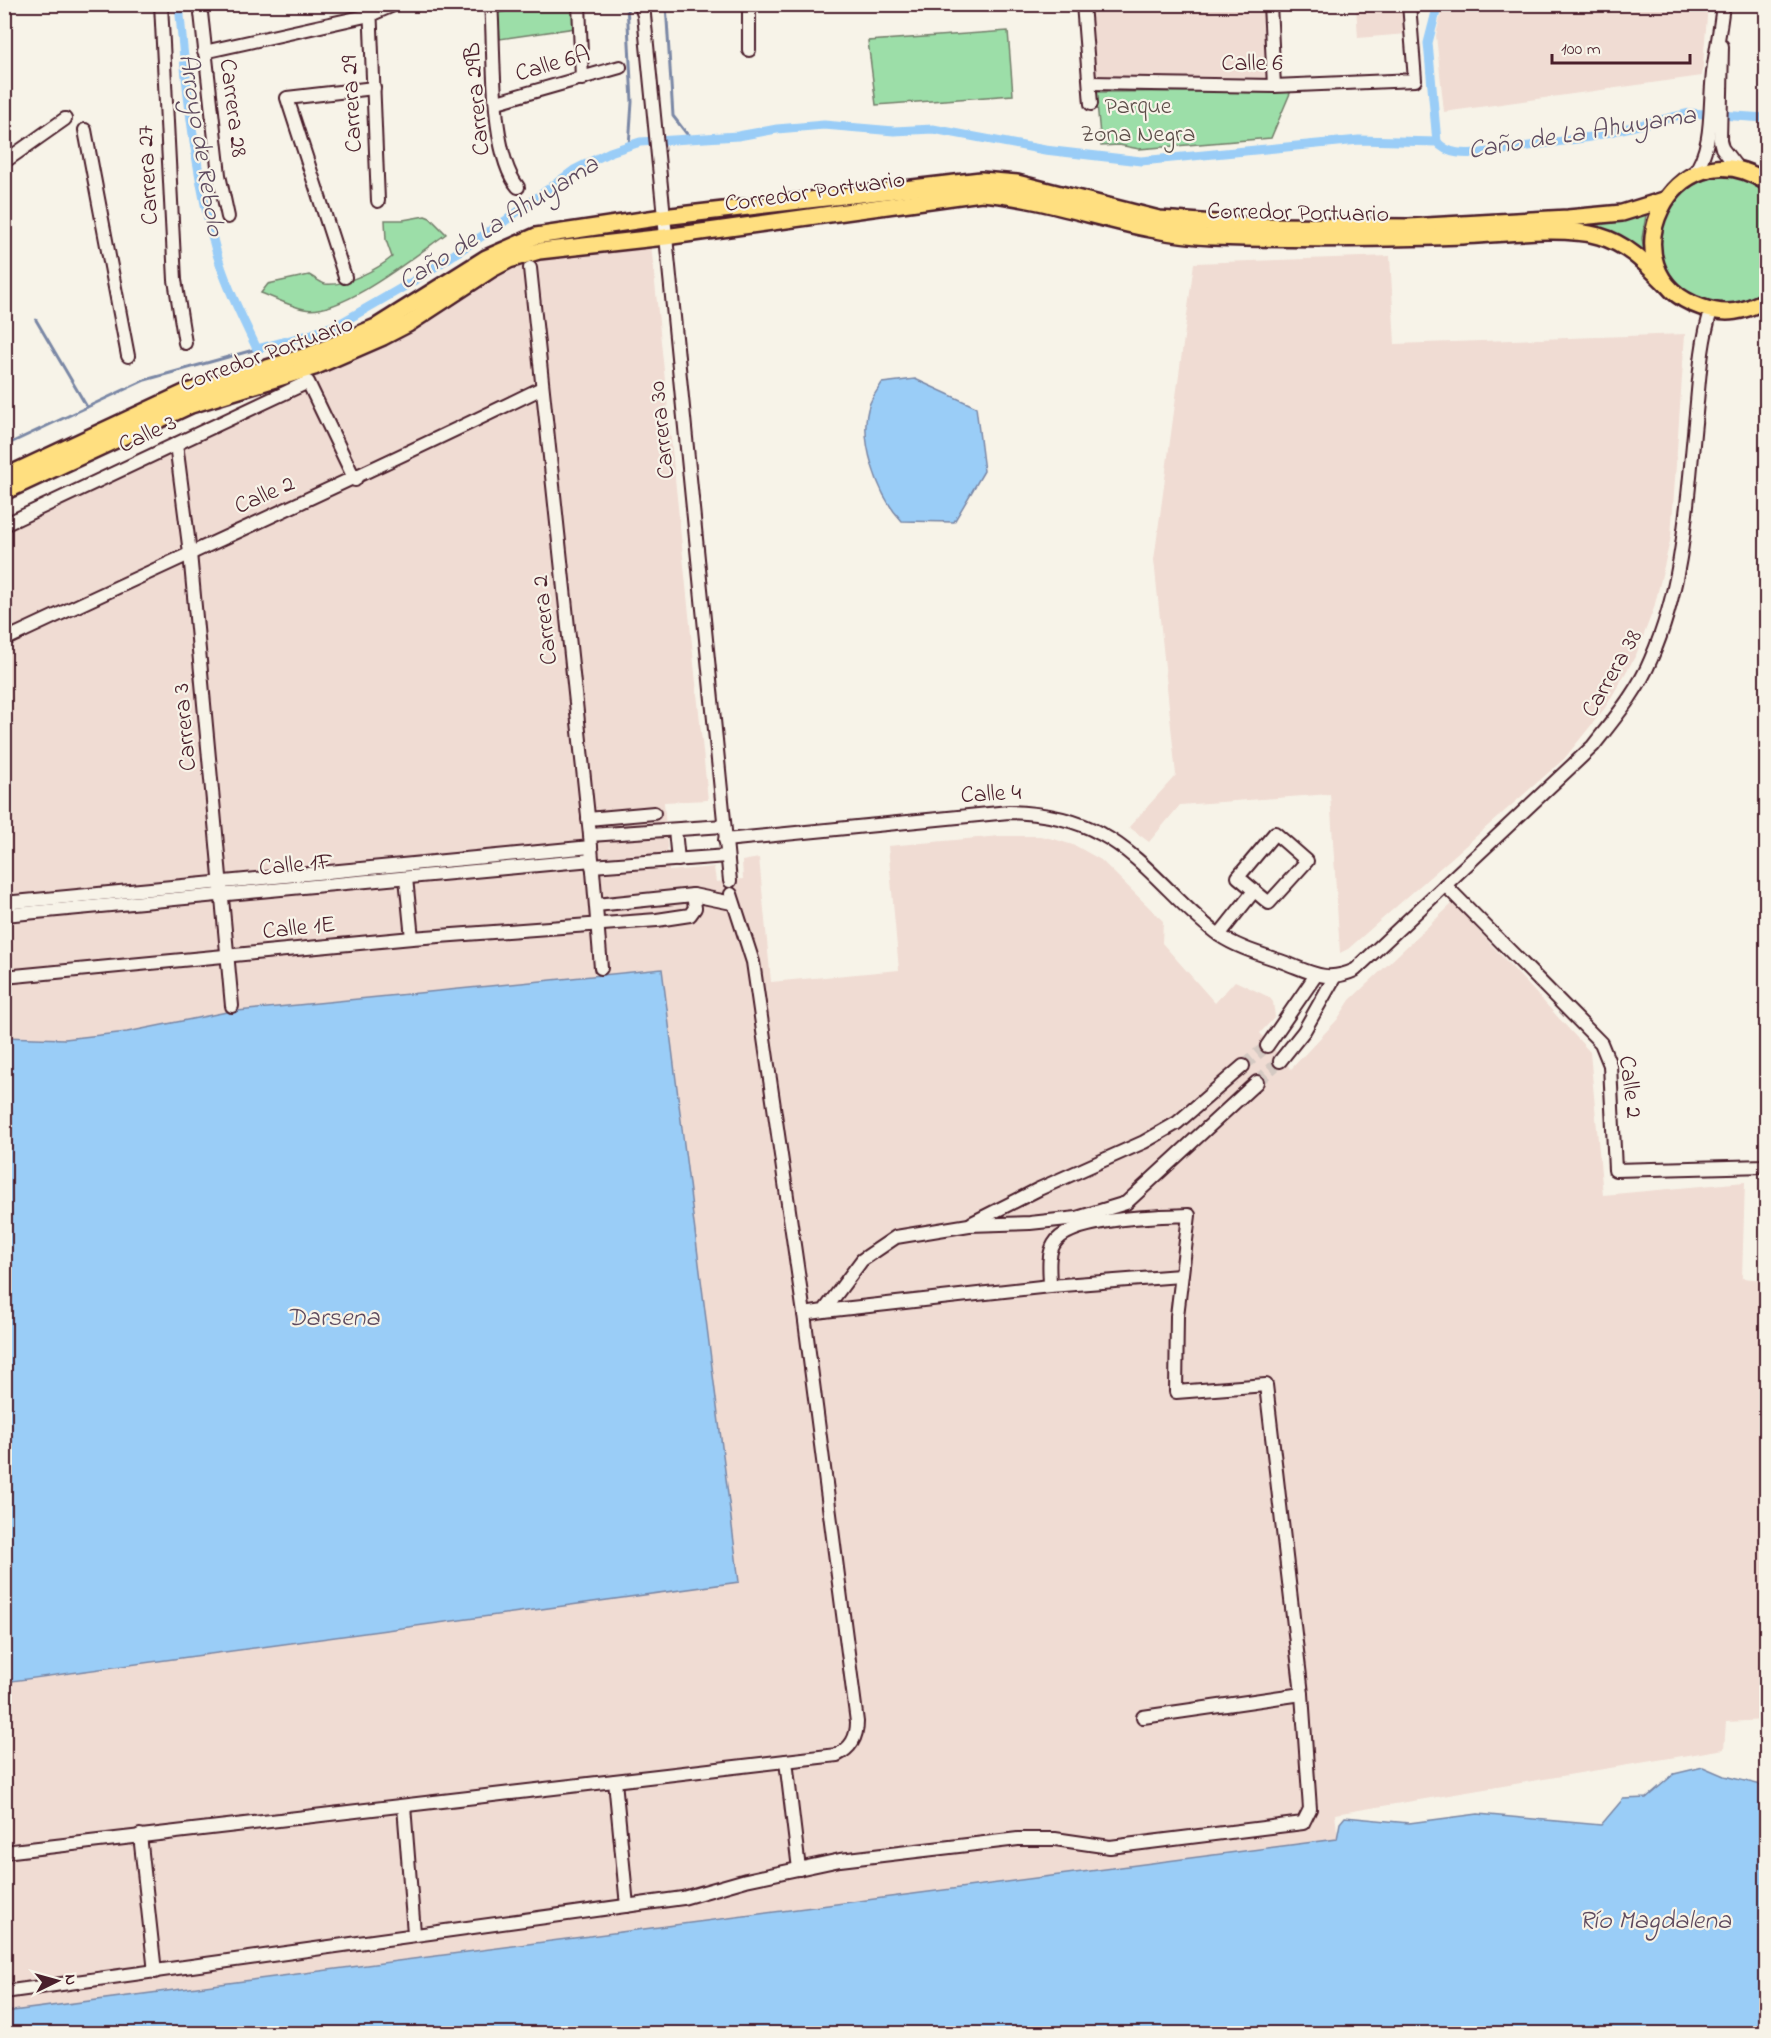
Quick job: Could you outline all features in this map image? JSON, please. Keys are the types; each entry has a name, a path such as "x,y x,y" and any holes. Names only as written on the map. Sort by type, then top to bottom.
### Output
{"main road":[{"path":"1665,283 1653,250 1656,216 1672,190 1693,175 1708,170 1738,169 1767,182"},
{"name":"Corredor Portuario","path":"4,477 184,393 307,369 486,258 536,237 663,218 981,180 1017,183 1159,219 1258,226 1409,227 1557,218 1622,213 1664,200"},
{"name":"Corredor Portuario","path":"4,492 191,405 307,369 408,324 509,260 539,250 665,237 981,193 1017,196 1161,232 1212,237 1401,238 1569,232 1598,235 1632,251 1687,303 1711,311"},
{"path":"1711,311 1735,313 1767,300"}],"street":[{"name":"Carrera 27","path":"161,4 175,280 185,343"},
{"name":"Carrera 28","path":"200,4 219,175 228,217"},
{"path":"204,52 396,4"},
{"name":"Carrera 29B","path":"491,4 497,102 505,164 518,187"},
{"path":"579,4 582,79"},
{"path":"748,50 749,4"},
{"path":"1083,4 1091,104"},
{"path":"1270,4 1275,86"},
{"name":"Calle 6","path":"1090,83 1275,86 1415,80 1409,4"},
{"path":"1693,175 1705,154 1714,130 1723,4"},
{"name":"Carrera 30","path":"644,8 730,880"},
{"name":"Carrera 29","path":"370,10 378,201"},
{"name":"Calle 6A","path":"497,102 620,67"},
{"path":"345,277 287,98 374,88"},
{"path":"4,162 65,119"},
{"path":"85,130 128,356"},
{"path":"1714,130 1722,148 1738,169"},
{"name":"Carrera 2","path":"530,268 588,819 601,968"},
{"name":"Carrera 38","path":"1334,978 1355,970 1593,746 1623,708 1651,661 1672,599 1682,553 1700,369 1711,311"},
{"path":"307,369 355,480"},
{"name":"Calle 3","path":"4,525 176,444 307,369"},
{"name":"Calle 2","path":"4,640 190,552 355,480 542,388"},
{"name":"Carrera 3","path":"176,444 190,552 232,1006"},
{"name":"Calle 4","path":"725,840 1009,812 1053,816 1087,827 1120,846 1219,935 1316,975 1334,978"},
{"path":"588,819 654,813"},
{"name":"Calle 1F","path":"4,903 40,905 385,873 590,841 724,826"},
{"path":"675,830 678,860"},
{"path":"1275,833 1307,861 1269,903 1254,891 1238,877 1275,833"},
{"name":"Calle 1F","path":"385,873 406,878 592,863 727,856"},
{"path":"406,878 412,938"},
{"name":"Calle 2","path":"1445,885 1600,1043 1610,1065 1615,1170 1767,1166"},
{"path":"1219,935 1254,891"},
{"path":"4,1852 837,1755 852,1744 857,1733 804,1314 753,962 732,898 693,895 596,905"},
{"name":"Calle 1E","path":"4,977 412,938 597,925 690,915 694,912 693,895"},
{"name":"Calle 1F","path":"4,915 40,905"},
{"path":"1267,1046 1316,975"},
{"path":"1280,1061 1304,1031 1334,978"},
{"path":"969,1225 1039,1189 1144,1142 1176,1123 1243,1066"},
{"path":"824,1311 862,1260 885,1242 896,1237 969,1225 1029,1224 1077,1218 1126,1203 1257,1082"},
{"path":"4,1992 414,1933 683,1898 840,1860 1018,1839 1055,1839 1110,1847 1303,1823 1310,1809 1302,1694 1266,1385 1176,1392 1175,1354 1180,1276 1189,1215 1139,1217 1094,1224 1060,1237 1050,1254 1050,1286"},
{"path":"804,1314 1050,1286 1180,1276"},
{"path":"1143,1717 1302,1694"},
{"path":"786,1761 799,1869"},
{"path":"615,1781 627,1906"},
{"path":"404,1806 414,1933"},
{"path":"140,1835 154,1972"}],"shaded area":[{"path":"1090,5 1265,5 1270,80 1094,76"},
{"path":"1356,5 1405,5 1407,34 1358,38"},
{"path":"1443,5 1708,5 1702,76 1444,112 1436,35"},
{"path":"651,244 708,800 664,802 669,871 714,867 716,882 743,879 742,861 759,858 771,982 899,970 888,846 1000,836 1040,836 1076,846 1101,860 1163,921 1162,943 1215,1003 1235,981 1269,997 1273,1002 1275,1017 1260,1033 1291,1069 1337,1020 1350,1000 1453,903 1590,1052 1603,1195 1745,1182 1742,1278 1766,1280 1766,1720 1726,1722 1724,1749 1335,1814 1338,1839 5,2012 4,1682 739,1582 662,970 227,1012 127,1032 65,1039 5,1037 5,517 289,381 498,272 539,255"},
{"path":"1390,256 1395,344 1685,334 1671,537 1654,608 1636,655 1605,708 1564,759 1348,949 1340,953 1330,794 1180,805 1149,842 1129,827 1176,775 1154,560 1194,263"}],"green space":[{"path":"537,5 572,5 575,28 500,39 498,13"},
{"path":"1008,31 1013,95 876,105 868,41"},
{"name":"Parque Zona Negra","path":"1291,91 1271,138 1139,149 1119,145 1101,146 1096,92"},
{"path":"1730,176 1757,184 1766,191 1766,290 1743,302 1721,304 1699,298 1681,286 1667,269 1661,248 1663,225 1681,195 1699,182"},
{"path":"1647,210 1642,238 1644,254 1577,228 1577,223"},
{"path":"425,216 446,234 377,282 337,304 319,309 304,309 261,293 268,284 309,275 325,284 342,283 360,276 392,257 386,240 385,220"}],"water":[{"path":"915,379 976,407 984,471 954,522 902,521 885,497 872,466 866,433 871,400 882,383"},
{"name":"Darsena","path":"662,969 739,1582 5,1682 4,1037 65,1039 127,1032 227,1012"},
{"name":"Río Magdalena","path":"1703,1767 1724,1776 1766,1786 1766,2033 5,2033 5,2012 1337,1839 1340,1823 1345,1817 1409,1823 1478,1814 1601,1825 1623,1799 1646,1798 1674,1774"}],"waterway":[{"name":"Caño de La Ahuyama","path":"179,4 192,125 207,214 222,270 257,349 312,334 341,323 412,282 505,221 574,170 610,152 640,142 738,136 777,129 824,125 894,131 933,129 1045,150 1141,161 1359,140 1437,142 1452,151 1481,153 1590,137 1689,113 1766,118"},
{"path":"627,4 632,102 629,146"},
{"path":"666,4 673,116 690,138"},
{"path":"1437,142 1428,43 1438,4"},
{"path":"36,320 87,407"},
{"name":"Caño de La Ahuyama","path":"4,446 145,380 257,349"}],"tunnel":[{"path":"1243,1066 1267,1046"},
{"path":"1257,1082 1280,1061"}],"water label":[{"name":"Arroyo de Rebolo","path":"200,145"}]}
